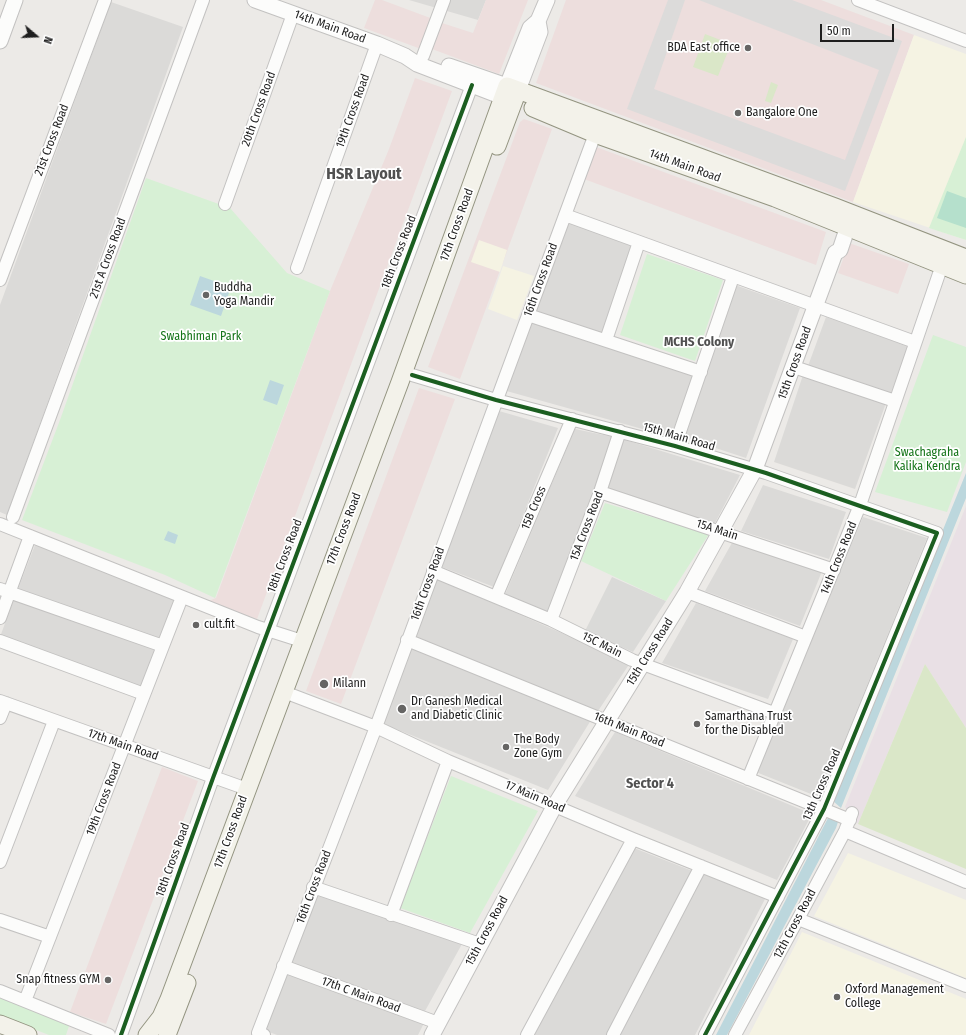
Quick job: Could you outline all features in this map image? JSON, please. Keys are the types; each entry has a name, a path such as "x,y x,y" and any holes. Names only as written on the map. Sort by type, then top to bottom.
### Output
{"main road":[{"name":"14th Main Road","path":"511,94 595,134 966,258"},
{"name":"14th Main Road","path":"511,94 846,219 966,275"},
{"name":"17th Cross Road","path":"159,1033 292,695 412,375 511,94"},
{"name":"17th Cross Road","path":"159,1033 161,1017 247,789 291,637 400,382 511,94"},
{"path":"0,1024 28,1035"}],"street":[{"path":"0,41 15,0"},
{"name":"21st Cross Road","path":"0,280 104,0"},
{"name":"21st A Cross Road","path":"13,517 203,0"},
{"name":"14th Main Road","path":"255,0 377,44 406,56 417,64 472,85 511,94"},
{"path":"424,52 444,0"},
{"name":"17th Cross Road","path":"511,94 530,28 538,21 547,0"},
{"path":"858,0 966,41"},
{"name":"20th Cross Road","path":"225,204 293,14"},
{"name":"19th Cross Road","path":"297,268 377,44"},
{"name":"14th Main Road","path":"406,56 424,52 511,94"},
{"name":"18th Cross Road","path":"121,1035 213,778 472,85"},
{"name":"16th Cross Road","path":"261,1034 283,966 376,728 407,640 595,134"},
{"path":"565,215 915,342"},
{"name":"15th Cross Road","path":"435,1029 555,805 687,592 722,532 755,469 835,253 831,248 846,219"},
{"path":"606,340 639,242"},
{"name":"14th Cross Road","path":"748,778 860,505 942,265"},
{"path":"675,446 734,277"},
{"path":"528,315 700,372"},
{"path":"794,367 895,401"},
{"name":"15th Main Road","path":"412,375 496,400 620,431 755,469 937,533"},
{"name":"15B Cross","path":"496,597 572,419"},
{"name":"15A Cross Road","path":"551,620 600,492 620,431"},
{"name":"15A Main","path":"600,492 834,570"},
{"path":"0,524 182,597 268,630 291,637"},
{"name":"13th Cross Road","path":"705,1035 778,897 840,814 937,533"},
{"path":"0,618 5,591 30,536"},
{"name":"15C Main","path":"433,571 551,620 643,664 774,713"},
{"path":"5,591 163,646"},
{"path":"687,592 806,637"},
{"name":"19th Cross Road","path":"25,1001 182,597"},
{"name":"16th Main Road","path":"407,640 840,814"},
{"path":"0,641 144,694"},
{"name":"17 Main Road","path":"292,695 376,728 448,761 633,839 778,897"},
{"path":"0,718 3,702"},
{"name":"17th Main Road","path":"3,702 247,789"},
{"path":"0,862 54,721"},
{"path":"391,914 448,761"},
{"name":"12th Cross Road","path":"736,1035 845,831 840,814"},
{"path":"845,831 966,882"},
{"path":"527,1035 633,839"},
{"path":"613,1035 702,866"},
{"path":"313,888 480,944"},
{"path":"798,919 966,986"},
{"path":"0,920 50,937"},
{"name":"17th C Main Road","path":"283,966 435,1029"},
{"path":"0,991 109,1035"}],"shaded area":[{"path":"375,0 382,0 433,19 421,49 364,28"},
{"path":"409,0 486,0 478,20"},
{"path":"486,0 528,0 499,74 432,49 442,23 473,33"},
{"path":"566,0 821,0 914,35 853,202 536,83"},
{"path":"668,0 685,0 654,89 845,160 879,70 699,0 792,0 902,41 845,191 627,109"},
{"path":"111,2 183,27 7,515 0,512 0,305"},
{"path":"914,35 966,54 966,240 853,202"},
{"path":"415,78 452,91 257,619 206,602 216,598 330,291 389,149"},
{"path":"524,119 552,129 460,379 428,367 520,122"},
{"path":"596,147 826,232 816,265 584,179"},
{"path":"566,221 633,246 601,335 534,310"},
{"path":"479,240 507,250 500,272 471,262"},
{"path":"849,243 909,264 898,294 838,273"},
{"path":"503,266 534,276 517,320 488,309"},
{"path":"735,285 800,308 746,458 685,438"},
{"path":"826,317 908,346 891,393 808,366"},
{"path":"528,321 694,374 671,437 503,390"},
{"path":"803,375 886,403 855,489 774,462"},
{"path":"419,388 455,399 341,704 306,691"},
{"path":"499,411 558,428 494,587 442,567"},
{"path":"575,429 613,437 596,497 548,613 504,597"},
{"path":"622,439 740,475 714,525 607,491"},
{"path":"763,485 846,512 829,559 741,531"},
{"path":"966,506 966,728 925,664 858,824 845,807"},
{"path":"863,517 927,538 821,798 756,772"},
{"path":"733,541 822,571 800,626 705,591"},
{"path":"35,545 175,599 158,643 18,589"},
{"path":"612,577 666,601 633,652 585,631"},
{"path":"436,578 630,663 598,711 413,638"},
{"path":"15,596 156,647 140,691 0,637"},
{"path":"696,603 793,639 768,699 662,663"},
{"path":"409,647 591,720 548,790 381,723"},
{"path":"615,732 812,814 777,880 575,796"},
{"path":"162,767 198,781 106,1024 70,1012"},
{"path":"634,848 695,872 608,1035 533,1035"},
{"path":"848,853 966,900 966,978 814,916"},
{"path":"703,874 765,899 695,1035 618,1035"},
{"path":"316,892 462,944 425,1011 291,963"},
{"name":"Oxford Management College","path":"802,932 966,999 966,1035 749,1035"},
{"path":"285,973 424,1023 418,1035 277,1035 264,1030"}],"green space":[{"path":"705,34 731,44 718,76 693,67"},
{"path":"771,82 778,85 771,103 765,101"},
{"path":"966,137 966,240 929,228"},
{"name":"Swabhiman Park","path":"146,178 230,208 287,273 330,291 215,598 165,575 22,520 60,420"},
{"path":"947,191 966,198 966,228 937,218"},
{"path":"647,254 723,280 695,361 620,335"},
{"name":"Swachagraha Kalika Kendra","path":"933,335 966,347 966,462 947,512 875,492"},
{"path":"605,503 709,534 666,601 581,561"},
{"path":"925,664 966,728 966,869 858,824"},
{"path":"451,776 538,811 470,933 400,908"},
{"path":"0,997 70,1023 66,1035 49,1035 0,1016"}],"water":[{"path":"200,276 231,287 221,316 190,305"},
{"path":"270,380 284,385 277,405 263,400"},
{"path":"966,473 966,498 841,808 833,801"},
{"path":"168,531 178,535 175,544 164,540"},
{"path":"828,818 838,822 836,828 727,1035 716,1035"}],"cycle path":[{"path":"121,1035 213,778 472,85"},
{"path":"412,375 496,400 675,446 766,473 937,533 824,809 705,1035"}],"place":[{"name":"BDA East office","path":"748,48"},
{"name":"Bangalore One","path":"738,113"},
{"name":"Buddha Yoga Mandir","path":"206,295"},
{"name":"cult.fit","path":"196,625"},
{"name":"Milann","path":"324,684"},
{"name":"Dr Ganesh Medical and Diabetic Clinic","path":"402,709"},
{"name":"Samarthana Trust for the Disabled","path":"697,724"},
{"name":"The Body Zone Gym","path":"506,747"},
{"name":"Snap fitness GYM","path":"108,980"},
{"name":"Oxford Management College","path":"837,997"}],"district":[{"name":"HSR Layout","path":"364,175"},
{"name":"MCHS Colony","path":"699,342"},
{"name":"Sector 4","path":"650,784"}]}
